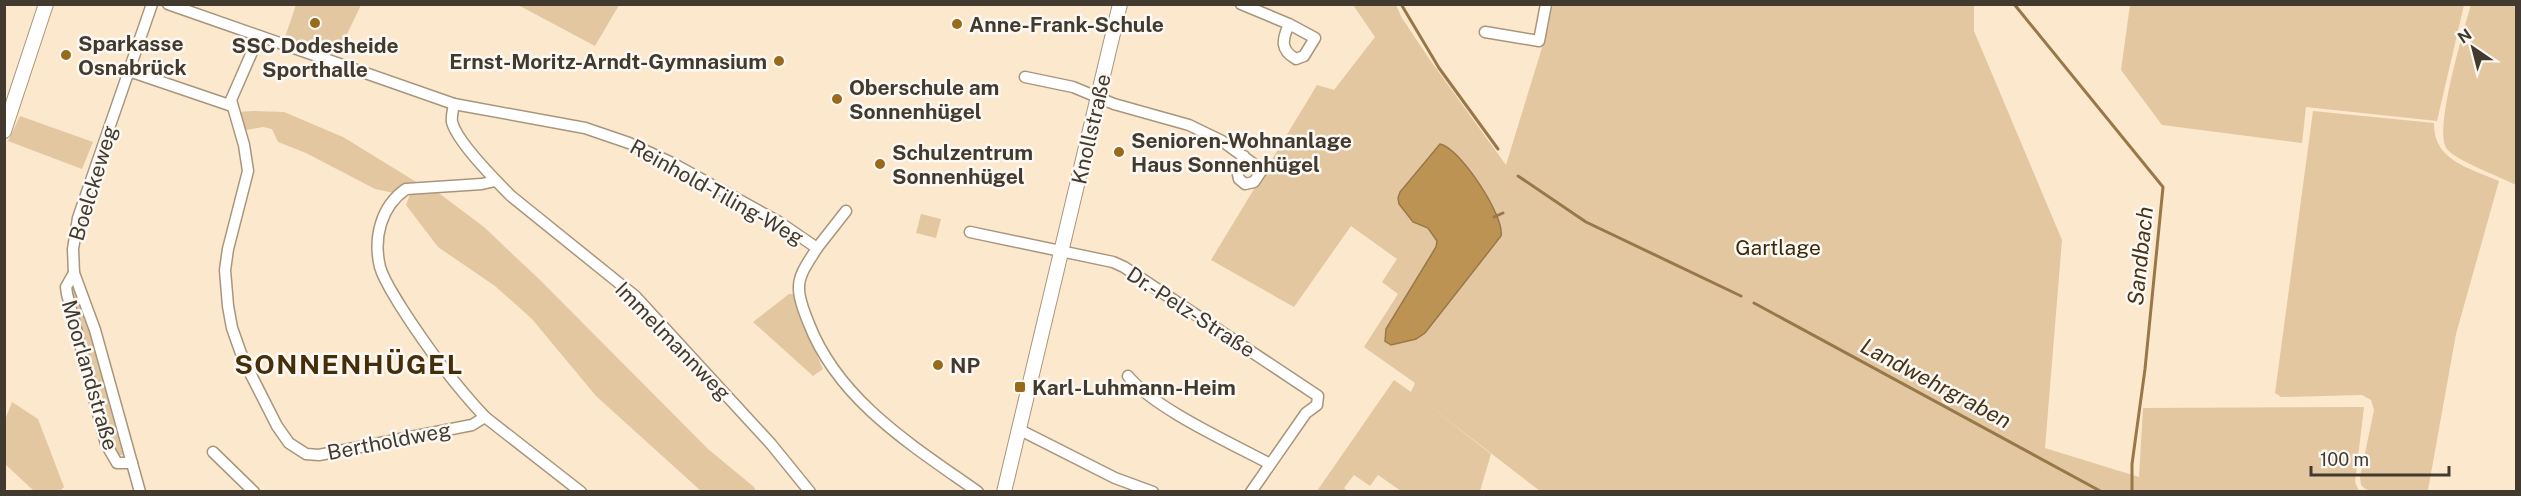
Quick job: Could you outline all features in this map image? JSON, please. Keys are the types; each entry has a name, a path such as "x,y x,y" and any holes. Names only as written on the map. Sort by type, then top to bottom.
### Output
{"street":[{"path":"4,131 46,4"},
{"name":"Boelckeweg","path":"95,330 74,273 73,249 78,218 152,4"},
{"name":"Reinhold-Tiling-Weg","path":"168,4 454,104 585,128 629,143 672,163 779,222 817,248"},
{"name":"Knollstraße","path":"1004,492 1120,4"},
{"path":"1240,4 1290,24"},
{"path":"1485,32 1539,41 1546,4"},
{"path":"129,71 232,106 232,94 259,36"},
{"path":"1025,77 1073,87 1114,104 1190,126 1222,141 1244,156"},
{"name":"Immelmannweg","path":"454,104 451,120 456,132 495,181 635,296 771,444 810,492"},
{"name":"Bertholdweg","path":"232,106 244,145 248,171 226,260 225,270 232,328 243,359 277,426 289,443 306,454 319,455 472,425 485,417"},
{"path":"495,181 482,184 406,189 393,199 380,223 377,242 380,269 419,336 440,365 485,417 580,492"},
{"name":"Reinhold-Tiling-Weg","path":"846,211 817,248 801,275 799,289 804,313 814,337 830,367 849,392 872,413 978,492"},
{"path":"970,232 1061,253"},
{"name":"Dr.-Pelz-Straße","path":"1061,253 1113,262 1124,267 1318,396 1317,405 1306,414 1270,464"},
{"name":"Moorlandstraße","path":"74,273 66,286 67,294 106,444 117,463 132,463"},
{"name":"Moorlandstraße","path":"95,330 140,492"},
{"path":"1128,376 1138,389 1204,429 1270,464 1251,492"},
{"path":"1018,429 1115,478 1153,492"},
{"path":"213,452 254,492"}],"green space":[{"path":"619,4 595,46 518,5"},
{"path":"2130,4 2464,5 2437,121 2306,107 2302,143 2162,125 2121,70"},
{"path":"2471,4 2516,5 2516,185 2459,159 2447,149 2444,138 2444,122 2451,80"},
{"path":"296,5 361,5 337,55 285,37"},
{"name":"Gartlage","path":"1353,5 1396,5 1430,60 1506,165 1548,28 1552,5 1974,5 1974,31 2062,240 2045,448 2139,477 2143,408 2364,407 2355,482 2359,491 1540,491 1427,404 1491,454 1480,491 1401,491 1378,475 1370,486 1354,475 1344,488 1348,491 1317,491 1394,380 1411,392 1415,383 1364,347 1398,294 1382,282 1397,259 1351,226 1294,307 1211,260 1317,85 1334,90 1375,37"},
{"path":"2313,111 2434,123 2435,136 2446,155 2465,167 2499,181 2456,334 2428,490 2372,491 2361,485 2360,477 2374,410 2371,400 2362,395 2281,397 2275,393"},
{"path":"238,112 284,112 343,137 418,183 394,193 375,189 306,153 278,142 272,129 263,127 246,130"},
{"path":"20,116 93,142 82,169 8,141"},
{"path":"436,191 484,227 708,449 756,491 701,491 596,396 532,319 495,286 438,247 406,205 410,194"},
{"path":"921,214 941,219 936,238 916,233"},
{"path":"73,287 90,332 123,455 118,455 111,440 70,296 70,290"},
{"path":"789,294 794,294 799,316 823,369 813,376 753,322"},
{"path":"12,402 38,419 64,487 60,491 34,491 5,464 5,420"}],"shaded area":[{"path":"1440,144 1458,157 1479,184 1496,214 1501,236 1425,333 1416,339 1391,345 1385,341 1386,329 1436,247 1437,241 1428,228 1413,222 1399,204 1398,198 1400,192"}],"waterway":[{"name":"Landwehrgraben","path":"1401,4 1439,68 1498,149"},
{"name":"Sandbach","path":"2014,4 2163,187 2145,369 2132,464 2132,492"},
{"name":"Landwehrgraben","path":"1518,176 1586,222 1741,296"},
{"path":"1494,217 1503,213"},
{"name":"Landwehrgraben","path":"1754,303 2102,492"}],"place":[{"name":"SSC Dodesheide Sporthalle","path":"315,23"},
{"name":"Anne-Frank-Schule","path":"957,24"},
{"name":"Sparkasse Osnabrück","path":"66,55"},
{"name":"Ernst-Moritz-Arndt-Gymnasium","path":"779,61"},
{"name":"Oberschule am Sonnenhügel","path":"837,99"},
{"name":"Senioren-Wohnanlage Haus Sonnenhügel","path":"1119,152"},
{"name":"Schulzentrum Sonnenhügel","path":"880,164"},
{"name":"NP","path":"938,365"},
{"name":"Karl-Luhmann-Heim","path":"1020,387"}],"district":[{"name":"SONNENHÜGEL","path":"349,364"}]}
